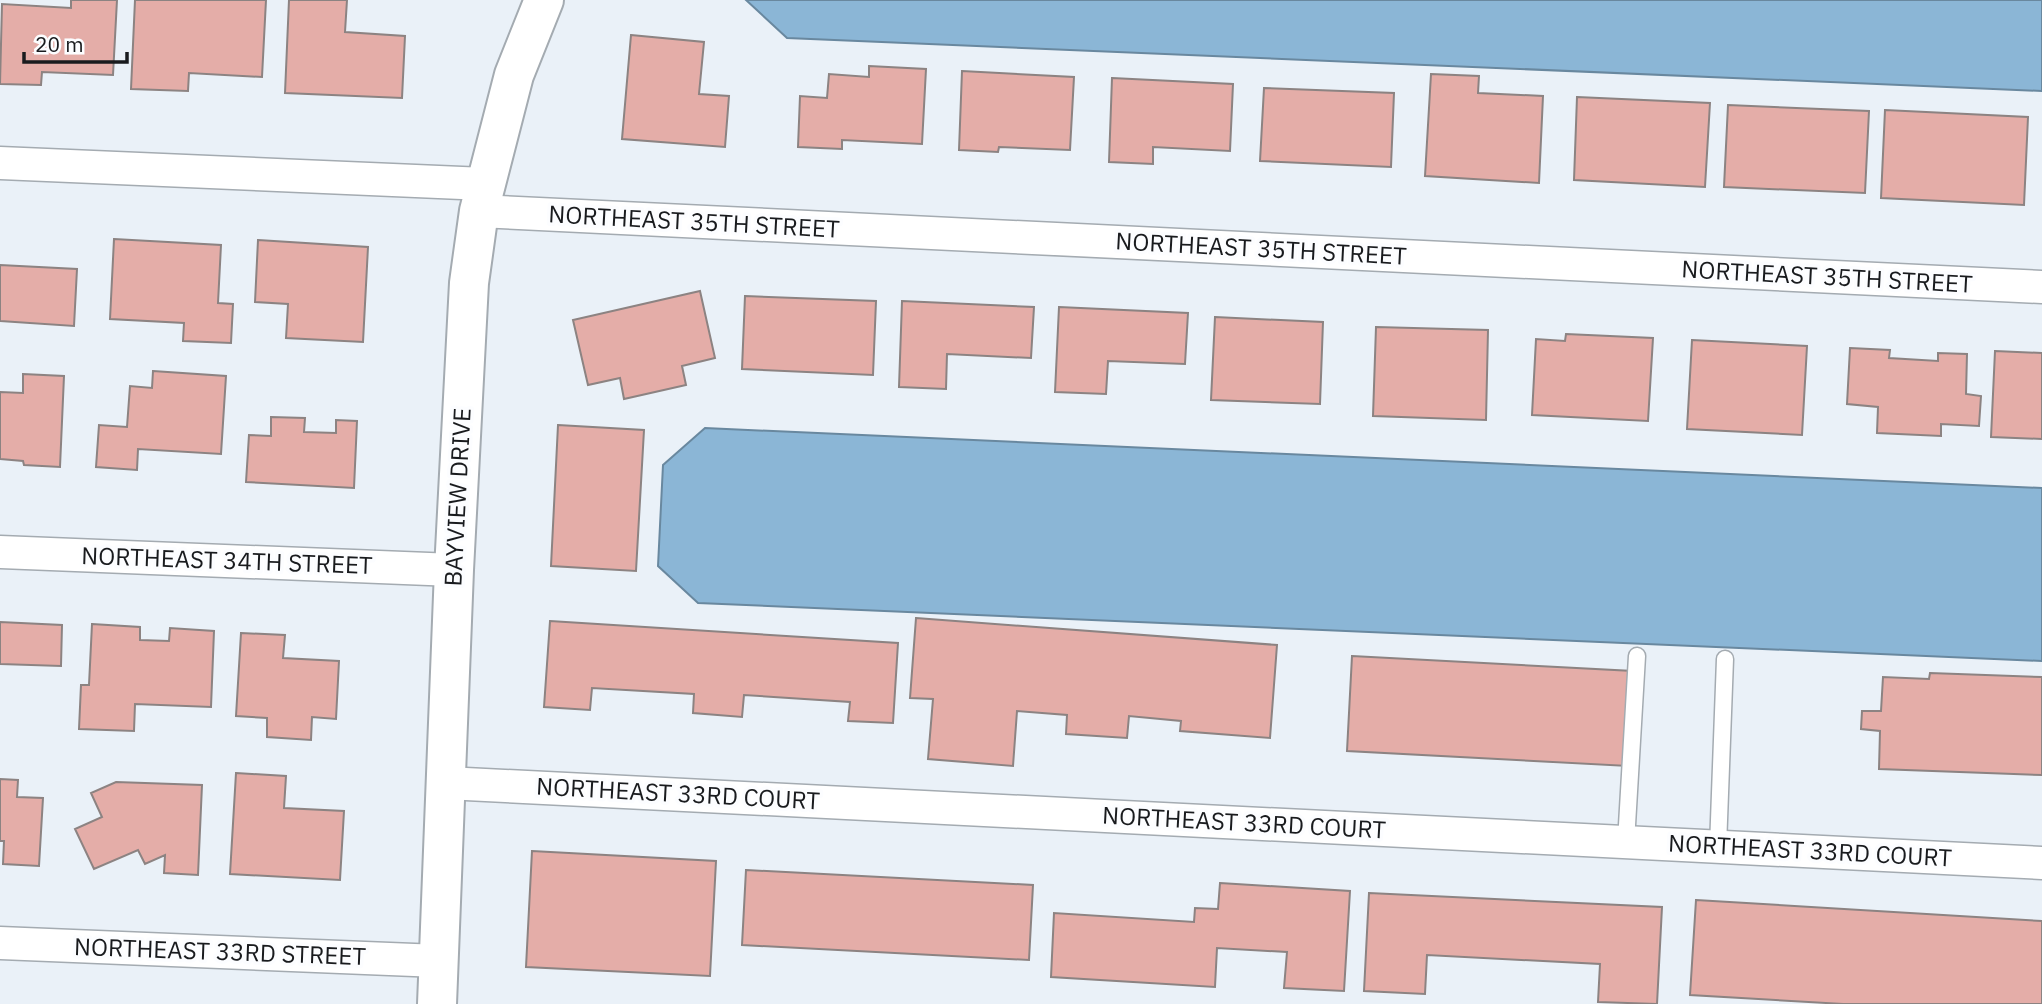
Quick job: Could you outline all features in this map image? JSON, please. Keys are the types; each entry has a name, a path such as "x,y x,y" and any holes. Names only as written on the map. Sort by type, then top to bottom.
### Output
{"street":[{"name":"BAYVIEW DRIVE","path":"437,1004 454,570 469,283 482,197 514,75 544,0"},
{"name":"NORTHEAST 35TH STREET","path":"0,163 482,197 2042,287"},
{"name":"NORTHEAST 34TH STREET","path":"0,552 454,570"},
{"name":"NORTHEAST 33RD COURT","path":"446,783 2042,863"},
{"name":"NORTHEAST 33RD STREET","path":"0,943 439,961"}],"lane":[{"path":"1626,842 1637,656"},
{"path":"1718,846 1725,659"}],"water":[{"path":"746,0 2042,0 2042,91 787,38"},
{"path":"705,428 2042,488 2042,661 698,603 658,566 663,465"}],"building":[{"path":"71,0 117,0 113,75 42,72 41,85 0,84 2,4 71,8"},
{"path":"135,0 266,0 262,77 189,73 188,91 131,89"},
{"path":"289,0 347,0 345,32 405,36 402,98 285,93"},
{"path":"631,35 704,42 699,94 729,96 725,147 622,139"},
{"path":"869,66 926,69 922,144 842,140 842,149 798,147 800,96 827,98 829,74 869,77"},
{"path":"962,71 1074,77 1070,150 999,147 998,152 959,150"},
{"path":"1431,74 1479,76 1478,93 1543,96 1539,183 1425,176"},
{"path":"1112,78 1233,84 1230,151 1153,147 1153,164 1109,162"},
{"path":"1264,88 1394,93 1391,167 1260,161"},
{"path":"1577,97 1710,103 1705,187 1574,180"},
{"path":"1728,105 1869,111 1865,193 1724,187"},
{"path":"1885,110 2028,117 2024,205 1881,198"},
{"path":"114,239 221,245 218,303 233,304 231,343 183,341 184,323 110,319"},
{"path":"258,240 368,247 363,342 286,338 288,304 255,302"},
{"path":"0,265 77,269 74,326 0,321"},
{"path":"700,291 715,358 682,366 686,385 624,399 620,378 588,385 573,320"},
{"path":"745,296 876,301 873,375 742,369"},
{"path":"902,301 1034,307 1031,358 947,354 946,389 899,387"},
{"path":"1059,307 1188,313 1185,364 1108,361 1106,394 1055,392"},
{"path":"1215,317 1323,322 1320,404 1211,400"},
{"path":"1376,327 1488,330 1486,420 1373,416"},
{"path":"1566,334 1653,338 1648,421 1532,415 1536,339 1565,341"},
{"path":"1692,340 1807,346 1802,435 1687,429"},
{"path":"1850,348 1890,350 1889,358 1938,361 1938,353 1967,354 1966,394 1981,396 1979,426 1941,424 1941,436 1877,433 1878,407 1847,404"},
{"path":"1995,351 2042,353 2042,439 1991,437"},
{"path":"153,371 226,376 221,454 138,449 137,470 96,467 99,425 127,427 130,386 152,388"},
{"path":"23,374 64,376 60,467 24,465 23,461 0,459 0,392 23,393"},
{"path":"271,417 305,418 304,432 336,433 336,420 357,421 354,488 246,482 249,435 271,436"},
{"path":"558,425 644,430 636,571 551,566"},
{"path":"916,618 1277,645 1270,738 1180,731 1181,721 1129,716 1127,738 1066,734 1067,715 1017,711 1013,766 928,759 933,699 910,698"},
{"path":"550,621 898,643 893,723 848,721 850,702 744,695 742,717 693,713 694,694 592,688 590,710 544,707"},
{"path":"0,622 62,625 61,666 0,664"},
{"path":"92,624 140,627 140,640 169,641 170,628 214,631 211,707 135,704 134,731 79,729 81,685 89,685"},
{"path":"241,633 285,635 283,658 339,661 336,719 312,717 311,740 267,737 267,718 236,716"},
{"path":"1352,656 1633,671 1628,766 1347,751"},
{"path":"1930,673 2042,677 2042,775 1879,769 1880,731 1861,729 1862,711 1881,711 1883,677 1929,679"},
{"path":"236,773 286,776 284,808 344,811 340,880 230,874"},
{"path":"0,779 18,780 17,797 43,798 39,866 3,864 4,841 0,841"},
{"path":"116,782 202,785 198,875 164,873 165,855 145,864 138,850 94,869 75,829 102,817 91,793"},
{"path":"532,851 716,861 710,976 526,967"},
{"path":"746,870 1033,885 1029,960 742,945"},
{"path":"1220,883 1350,891 1344,991 1284,988 1287,952 1217,948 1215,987 1051,977 1054,913 1194,922 1195,908 1218,909"},
{"path":"1369,893 1662,907 1657,1004 1598,1002 1600,964 1427,955 1425,994 1364,991"},
{"path":"1696,900 2042,921 2042,1004 1843,1004 1690,995"}]}
